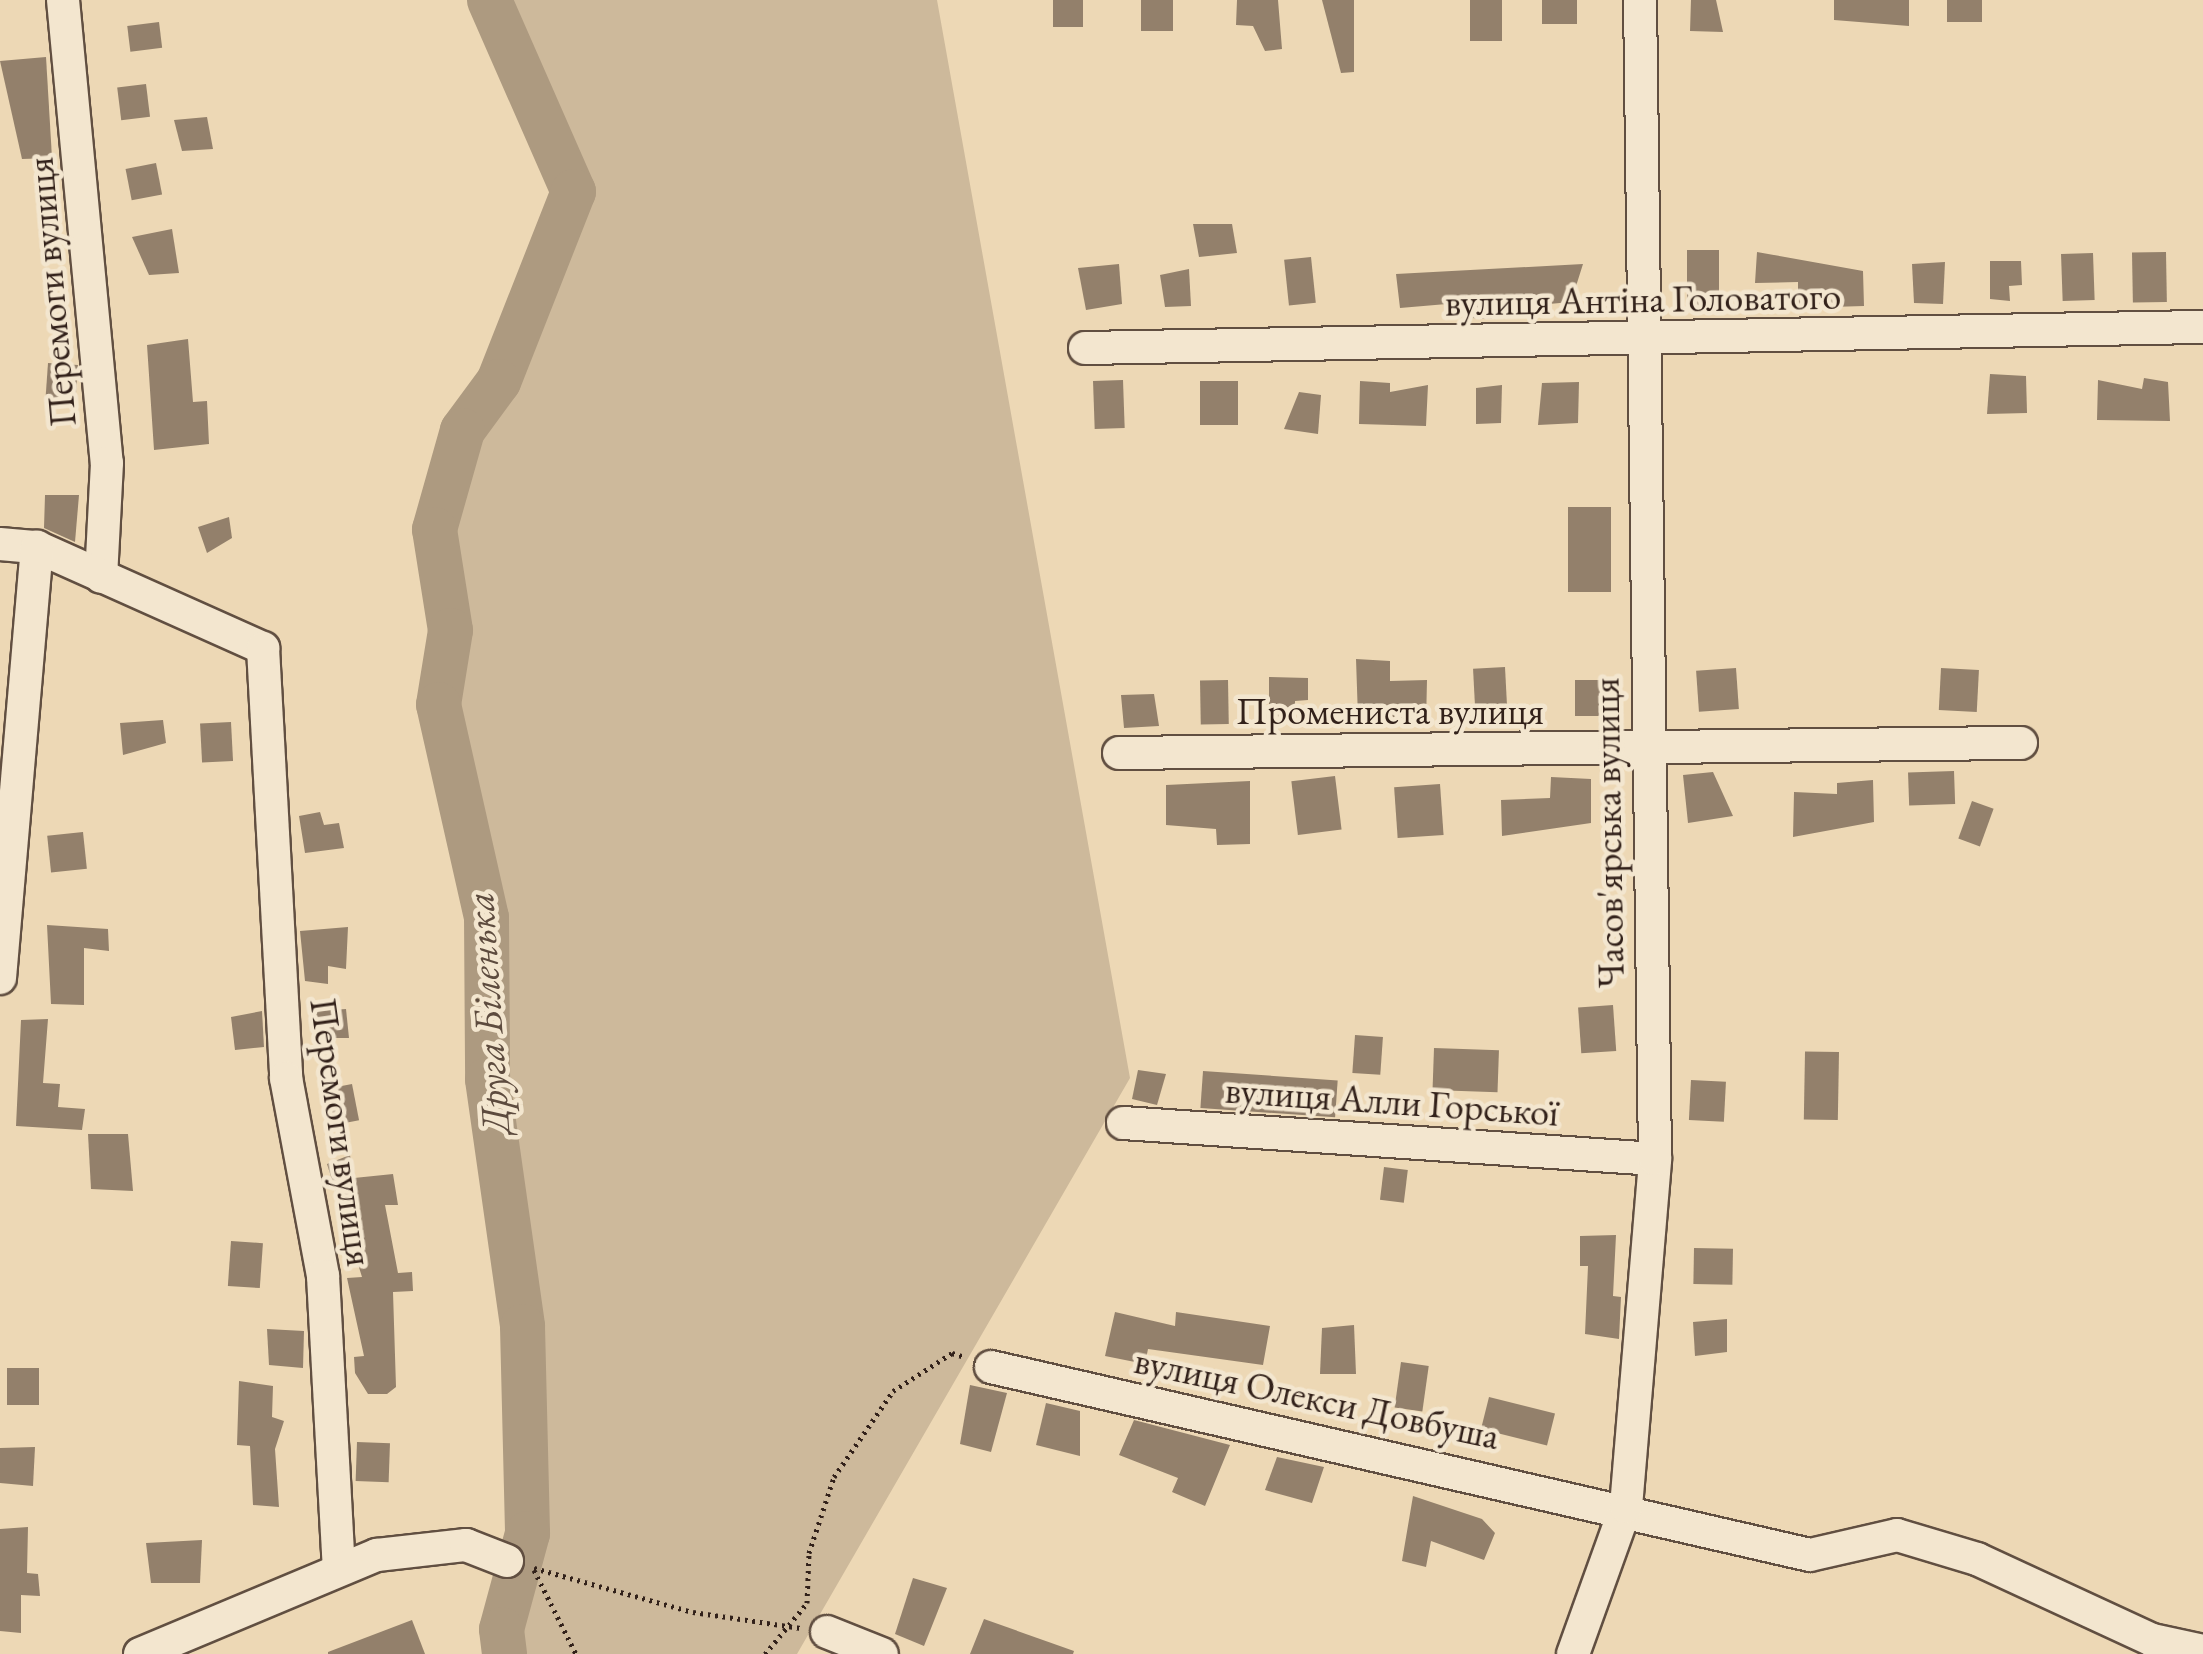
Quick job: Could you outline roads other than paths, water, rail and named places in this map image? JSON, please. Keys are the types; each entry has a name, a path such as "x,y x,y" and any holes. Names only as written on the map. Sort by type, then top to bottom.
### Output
{"street":[{"name":"Перемоги вулиця","path":"63,0 107,463 102,577 262,648 286,1078 323,1276 339,1566"},
{"name":"Часов'ярська вулиця","path":"1573,1654 1626,1507 1655,1159 1645,748 1646,340 1640,0"},
{"name":"вулиця Антіна Головатого","path":"1085,348 2203,327"},
{"path":"0,544 37,547 102,577"},
{"path":"0,978 37,547"},
{"name":"Промениста вулиця","path":"1119,753 2021,744"},
{"name":"вулиця Алли Горської","path":"1122,1123 1655,1159"},
{"name":"вулиця Олекси Довбуша","path":"991,1367 1626,1507 1810,1554 1897,1535 1978,1559 2152,1640 2203,1651"},
{"path":"140,1654 339,1566 429,1546 466,1545 507,1562"},
{"path":"827,1632 882,1654"}],"waterway":[{"name":"Друга Біленька","path":"489,0 573,191 498,381 462,430 434,529 450,630 438,704 486,917 487,1079 522,1326 527,1533 501,1629 504,1654"}]}
